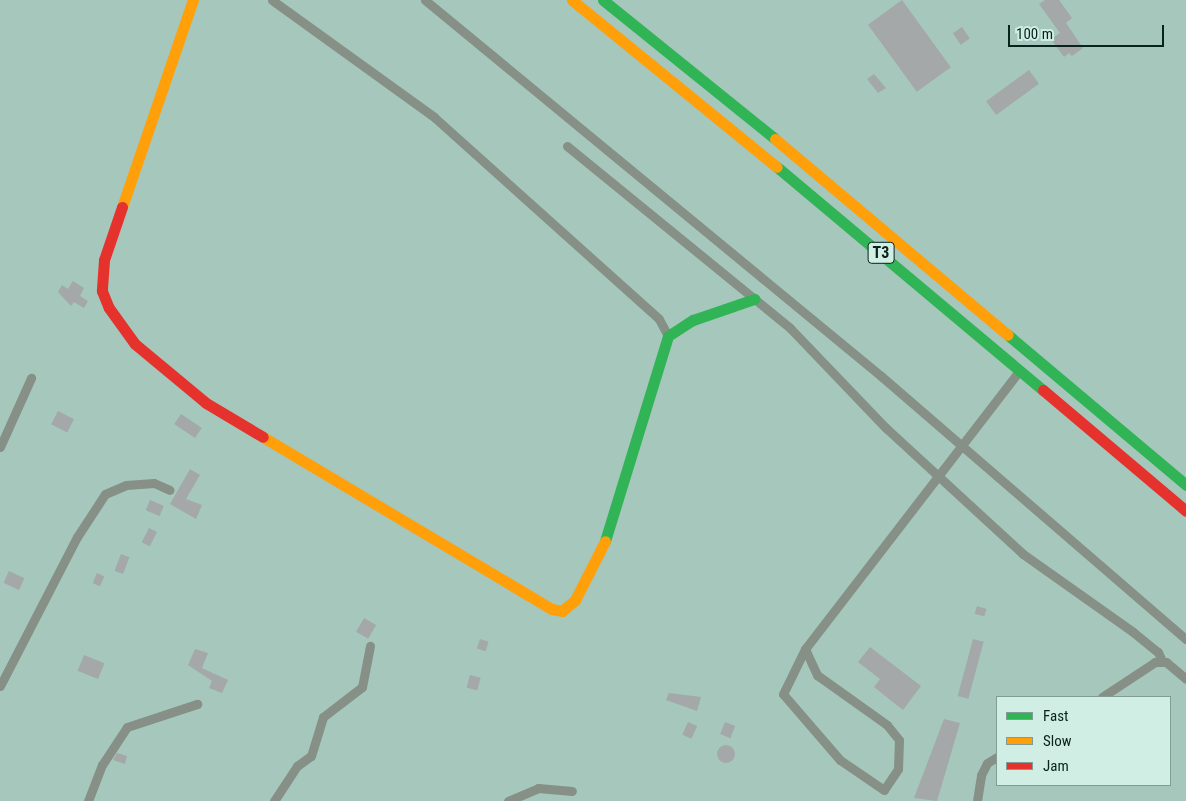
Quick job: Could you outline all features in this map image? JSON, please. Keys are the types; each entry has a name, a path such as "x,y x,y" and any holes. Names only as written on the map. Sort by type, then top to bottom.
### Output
{"main road":[{"path":"193,0 101,275 109,308 135,344 206,403 562,611 575,600 611,530 668,336 693,320 754,299"},
{"name":"T3","path":"572,0 1186,511"},
{"name":"T3","path":"603,0 812,169 1186,485"}],"street":[{"path":"272,0 442,123 659,319 668,336"},
{"path":"424,0 881,376 1186,639"},
{"path":"567,146 790,328 886,428 938,473 1023,554 1133,632 1162,661 1186,679"},
{"path":"805,648 817,675 887,725 900,740 898,769 884,790 840,760 783,694 805,648 938,473 1019,371"},
{"path":"0,447 31,378"},
{"path":"0,686 77,537 105,494 126,485 154,483 170,490"},
{"path":"274,801 298,766 310,756 323,716 362,687 370,646"},
{"path":"1104,696 1162,661"},
{"path":"88,801 102,765 127,727 197,704"},
{"path":"977,801 981,775 987,763 996,758"},
{"path":"508,801 538,788 572,791"}],"building":[{"path":"902,0 951,67 917,92 868,25"},
{"path":"1045,0 1059,0 1072,18 1066,23 1083,48 1072,56 1069,53 1064,57 1051,39 1060,33 1039,4"},
{"path":"962,27 970,39 961,45 953,33"},
{"path":"1029,70 1039,84 996,115 986,101"},
{"path":"874,74 886,88 878,93 867,79"},
{"path":"73,281 84,288 80,296 88,301 84,308 74,302 71,306 58,292 62,285 68,289"},
{"path":"58,411 74,419 67,433 51,424"},
{"path":"181,414 202,428 195,438 174,424"},
{"path":"190,469 200,475 186,499 202,505 196,519 170,504"},
{"path":"150,500 164,506 160,516 146,510"},
{"path":"149,528 157,532 150,546 142,542"},
{"path":"121,554 129,557 123,574 115,571"},
{"path":"9,571 24,578 19,590 4,583"},
{"path":"97,573 104,576 100,586 93,583"},
{"path":"977,606 987,609 984,617 975,614"},
{"path":"364,618 376,625 368,639 356,632"},
{"path":"480,639 489,642 485,651 477,649"},
{"path":"973,639 984,642 968,699 958,696"},
{"path":"870,647 921,686 903,710 874,687 880,679 858,662"},
{"path":"195,649 208,653 202,668 228,680 222,693 209,688 212,681 188,665"},
{"path":"84,655 104,663 98,679 78,671"},
{"path":"470,675 481,678 477,690 467,688"},
{"path":"669,693 701,697 697,711 666,700"},
{"path":"944,719 960,723 937,801 914,798"},
{"path":"688,722 697,726 691,739 682,735"},
{"path":"725,722 735,726 730,738 720,734"},
{"path":"726,745 732,748 735,754 732,760 726,763 720,760 717,754 720,748"},
{"path":"117,753 127,756 125,764 113,760"}],"traffic: fast":[{"path":"603,0 775,139"},
{"path":"777,167 1043,390"},
{"path":"605,541 668,336 693,320 754,299"},
{"path":"1008,335 1186,485"}],"traffic: slow":[{"path":"122,207 193,0"},
{"path":"572,0 777,167"},
{"path":"775,139 1008,335"},
{"path":"263,437 552,609 562,611 575,600 605,541"}],"traffic: jam":[{"path":"122,207 104,260 102,291 109,308 135,344 206,403 263,437"},
{"path":"1043,390 1186,511"}]}
